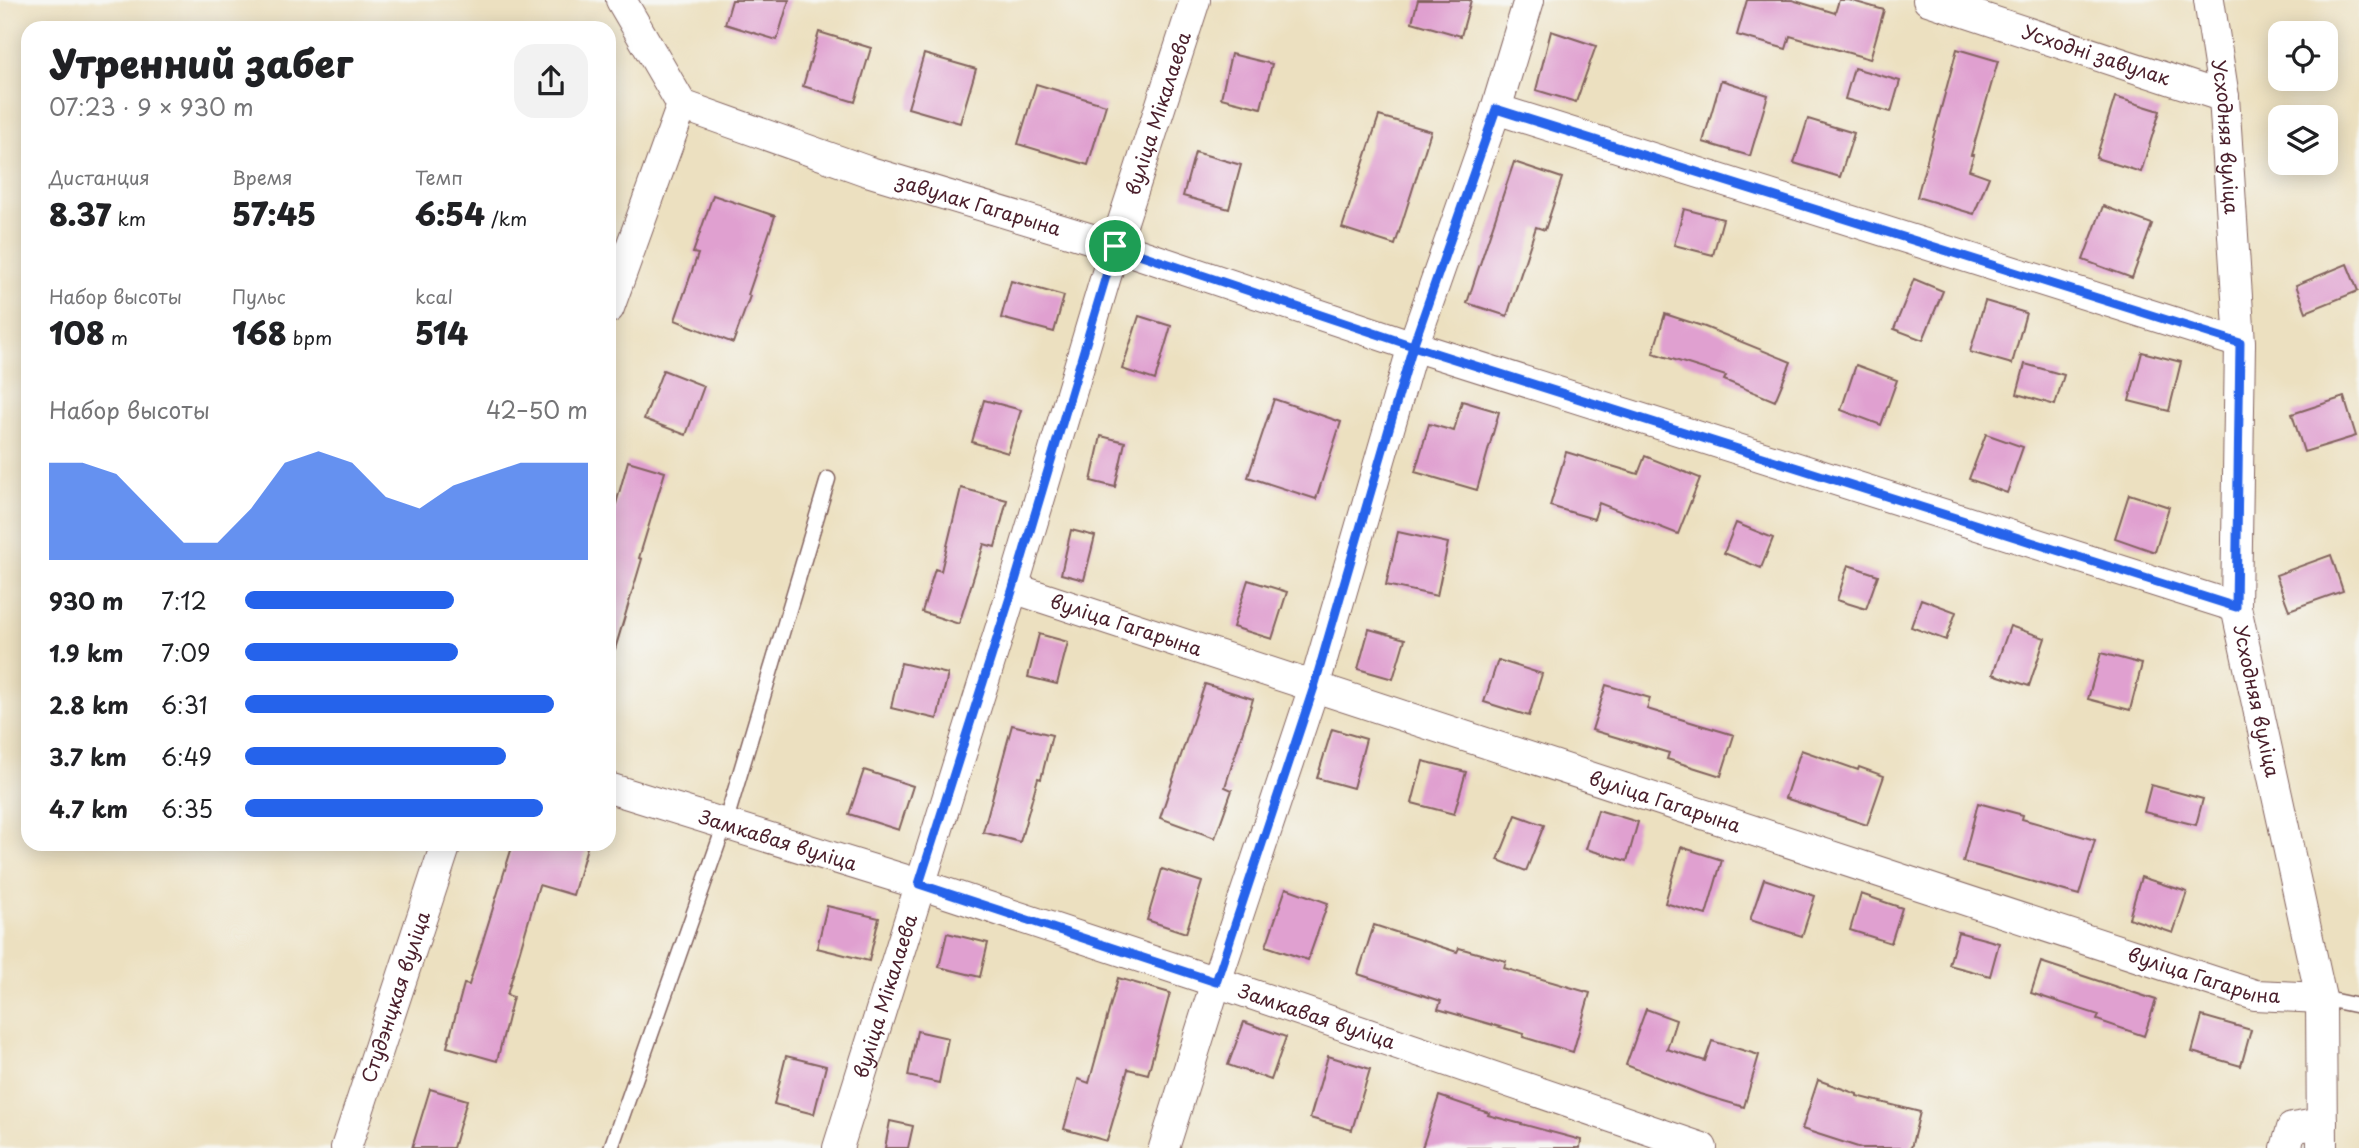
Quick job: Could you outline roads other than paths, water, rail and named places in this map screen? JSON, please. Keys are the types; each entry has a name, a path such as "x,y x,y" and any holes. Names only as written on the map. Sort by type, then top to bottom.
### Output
{"street":[{"path":"616,289 682,105 621,0"},
{"name":"вуліца Мікалаева","path":"838,1148 1013,588 1115,246 1195,0"},
{"path":"1164,1148 1314,687 1413,346 1496,109 1529,0"},
{"name":"Усходні завулак","path":"1928,0 2224,97"},
{"name":"Усходняя вуліца","path":"2209,0 2224,97 2240,343 2236,607 2320,998 2322,1135"},
{"name":"завулак Гагарына","path":"682,105 867,171 1115,246 1413,346 2236,607"},
{"path":"1496,109 2240,343"},
{"name":"вуліца Гагарына","path":"1013,588 2255,995 2320,998"},
{"name":"Замкавая вуліца","path":"616,790 919,884 1702,1148"},
{"name":"Студэнцкая вуліца","path":"346,1148 444,851"},
{"path":"2286,1148 2292,1128 2322,1135"}],"lane":[{"path":"611,1148 725,824 828,479"},
{"path":"2320,998 2359,1006"}]}
